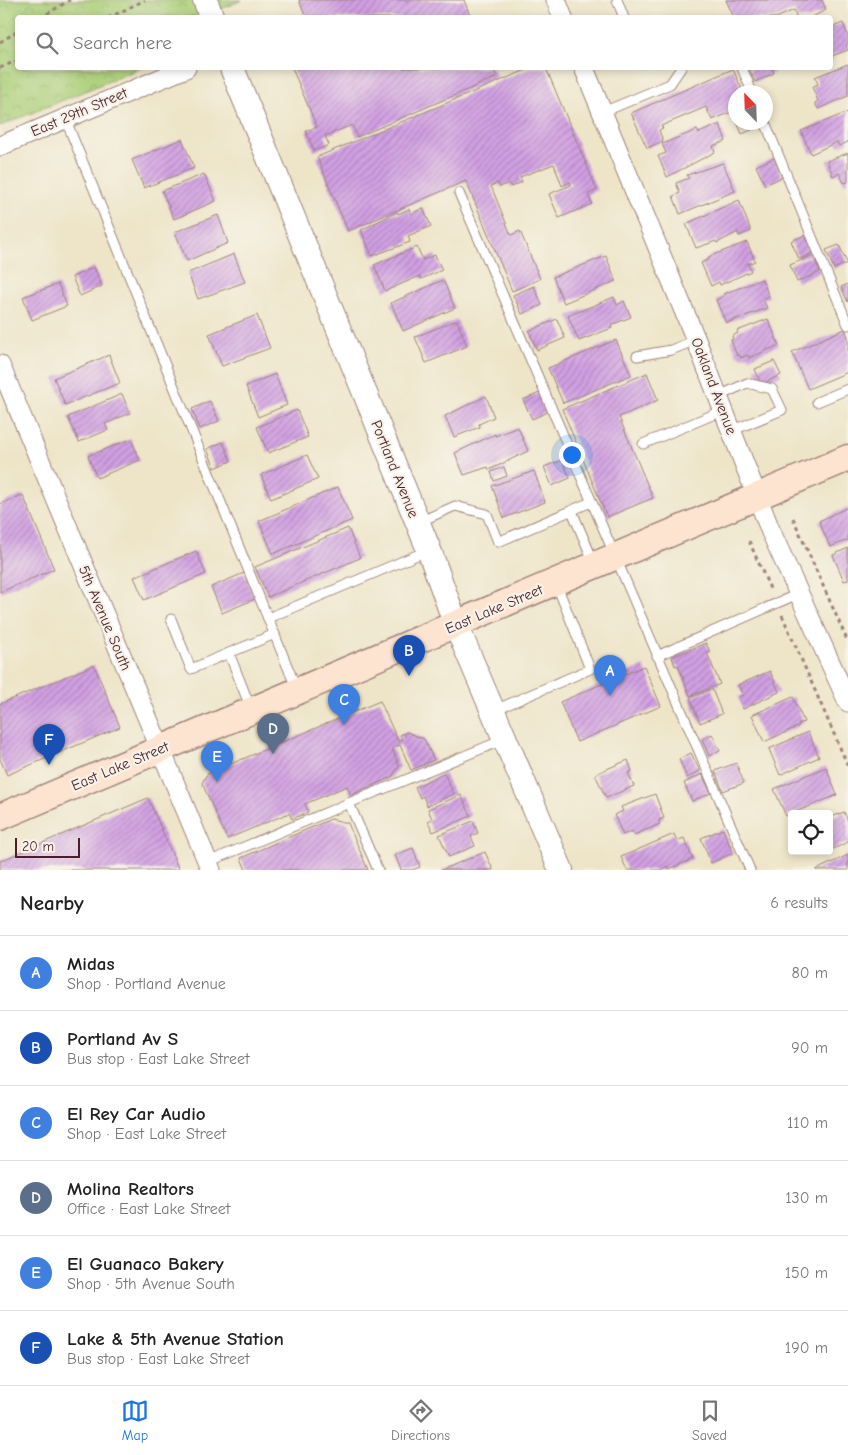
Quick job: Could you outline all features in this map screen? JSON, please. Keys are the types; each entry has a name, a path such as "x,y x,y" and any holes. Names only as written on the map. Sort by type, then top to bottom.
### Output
{"main road":[{"name":"East Lake Street","path":"0,817 848,458"}],"street":[{"path":"556,0 562,15"},
{"name":"East 29th Street","path":"0,146 181,70"},
{"name":"Portland Avenue","path":"233,70 429,550 456,625 561,870"},
{"name":"Oakland Avenue","path":"585,70 696,340 719,404 759,497 771,532 848,702"},
{"name":"5th Avenue South","path":"0,365 209,866"}],"lane":[{"path":"617,0 623,15"},
{"path":"603,112 670,84 679,70"},
{"path":"743,70 749,85"},
{"path":"65,118 298,692"},
{"path":"767,130 848,325"},
{"path":"459,193 591,502 605,562"},
{"path":"637,356 671,350 696,340"},
{"path":"643,444 719,404 747,383 772,389 782,410 731,431"},
{"path":"817,402 848,389"},
{"path":"417,523 455,506 487,514 498,542 591,502"},
{"path":"572,511 605,562 657,656 750,870"},
{"path":"268,618 429,550"},
{"path":"492,711 590,669 556,583"},
{"path":"657,656 800,593"},
{"path":"171,619 191,668 275,634"},
{"path":"229,653 252,711"},
{"path":"209,866 348,804 504,740"},
{"path":"348,804 378,870"}],"path":[{"path":"45,15 70,0"},
{"path":"114,15 145,0"},
{"path":"0,42 15,34"},
{"path":"0,68 15,61"},
{"path":"793,518 848,642"},
{"path":"749,541 848,766"}],"green space":[{"path":"0,0 242,0 207,15 15,15 15,70 136,70 0,126"}],"building":[{"path":"299,0 464,0 470,15 305,15"},
{"path":"726,0 822,0 826,10 816,15 796,15 794,10 783,15 733,15"},
{"path":"843,23 848,36 848,44 846,45 848,50 833,56 833,27"},
{"path":"848,64 848,96 818,109 815,103 818,101 812,87 818,84 815,77"},
{"path":"293,70 494,70 497,77 357,137 352,125 325,136 329,145 314,151 306,131 317,127"},
{"path":"526,70 547,70 597,190 588,194 592,204 559,218 549,194 571,185 570,182 562,186 554,164 520,177 522,182 511,187 509,183 500,187 498,183 491,186 511,235 520,231 540,279 512,291 466,181 348,231 317,157"},
{"path":"733,70 740,85 728,85 728,114 712,120 706,107 661,126 663,128 659,130 663,141 647,148 631,113"},
{"path":"750,70 773,70 774,73 755,82"},
{"path":"848,112 848,142 839,146 837,142 811,154 801,131"},
{"path":"720,124 726,141 713,146 715,152 667,177 658,156 666,153 662,144 697,130 699,133"},
{"path":"740,130 752,130 742,134"},
{"path":"182,139 194,168 144,188 132,160"},
{"path":"848,153 848,182 844,183 839,173 833,176 827,161"},
{"path":"774,158 782,177 765,185 756,166"},
{"path":"723,163 735,191 680,214 673,196 680,193 676,183 689,178 687,175"},
{"path":"204,174 216,201 174,219 162,191"},
{"path":"739,200 751,231 739,236 738,232 717,243 716,241 696,248 686,224"},
{"path":"423,208 431,226 408,236 410,242 372,256 361,230 397,212 398,214 409,209 411,214"},
{"path":"218,215 228,243 187,261 175,232"},
{"path":"805,235 813,253 799,259 791,241"},
{"path":"747,242 755,261 748,264 751,271 720,285 719,282 711,286 701,263 709,259 708,257"},
{"path":"839,245 847,263 834,269 826,250"},
{"path":"417,247 423,260 435,255 442,270 421,279 420,276 385,291 374,265"},
{"path":"234,254 245,282 198,299 188,273"},
{"path":"813,255 820,272 797,282 790,265"},
{"path":"606,256 616,281 564,303 553,277"},
{"path":"94,267 102,286 80,296 72,277"},
{"path":"762,279 769,297 763,299 767,308 726,323 716,300 724,296 723,294"},
{"path":"443,280 455,308 403,331 391,303"},
{"path":"58,284 67,306 32,320 23,297"},
{"path":"848,284 848,302 841,287"},
{"path":"534,286 542,305 522,314 513,295"},
{"path":"614,297 617,305 624,301 631,317 611,325 612,328 579,341 568,316"},
{"path":"257,315 270,348 222,366 209,334"},
{"path":"557,319 565,338 537,350 529,331"},
{"path":"768,319 779,345 749,358 748,355 741,358 740,355 737,356 731,340 733,339 732,336 738,333 737,331"},
{"path":"457,320 467,346 426,363 415,337"},
{"path":"845,329 848,337 848,372 808,389 792,352"},
{"path":"616,340 631,375 563,403 548,368"},
{"path":"109,355 120,383 65,405 54,378"},
{"path":"774,361 781,375 761,384 755,369"},
{"path":"647,373 658,400 619,417 653,498 607,517 562,409"},
{"path":"275,374 287,405 258,417 246,386"},
{"path":"542,392 550,411 532,419 523,400"},
{"path":"122,394 130,413 105,424 108,430 79,442 68,417"},
{"path":"486,396 494,417 479,424 480,427 454,437 445,416"},
{"path":"210,401 219,421 200,429 192,409"},
{"path":"297,410 308,437 268,453 257,427"},
{"path":"518,427 528,451 489,470 488,467 464,475 455,453 495,434 495,436"},
{"path":"131,439 140,460 97,478 88,456"},
{"path":"223,442 231,461 215,468 207,449"},
{"path":"307,455 318,479 271,499 261,475"},
{"path":"562,460 570,478 552,486 544,467"},
{"path":"504,467 507,476 494,481 491,472"},
{"path":"534,471 545,502 504,518 492,486"},
{"path":"338,487 352,520 273,554 259,521"},
{"path":"23,495 54,569 0,592 0,504"},
{"path":"848,507 848,540 830,547 819,521"},
{"path":"348,528 360,558 268,597 255,567"},
{"path":"848,548 848,580 844,581 833,555"},
{"path":"196,551 206,574 144,600 134,577"},
{"path":"244,573 255,599 222,613 211,587"},
{"path":"706,643 710,652 707,653 720,684 690,696 678,665 675,666 672,657"},
{"path":"94,665 120,727 7,775 0,759 0,704"},
{"path":"644,666 661,706 577,742 560,702"},
{"path":"770,671 779,692 743,709 738,697 743,695 738,685"},
{"path":"712,689 722,714 700,723 690,698"},
{"path":"793,697 804,722 764,742 752,715"},
{"path":"380,701 398,741 402,739 400,735 407,732 424,739 434,760 411,770 400,745 392,748 399,766 392,777 351,795 347,786 305,804 308,812 292,819 289,813 227,839 202,783 207,774"},
{"path":"808,732 819,757 780,775 769,749"},
{"path":"712,734 720,751 709,756 702,739"},
{"path":"691,753 700,771 687,778 679,759"},
{"path":"628,760 632,771 628,773 634,786 606,798 595,774"},
{"path":"736,763 744,783 723,791 715,771"},
{"path":"826,767 837,795 801,810 788,810 788,815 786,816 774,789"},
{"path":"444,773 454,794 427,806 423,796 420,798 415,787"},
{"path":"702,774 711,793 692,801 684,783"},
{"path":"655,794 664,818 659,820 660,824 634,835 632,831 623,835 614,815 623,811 621,807"},
{"path":"461,795 471,816 433,832 428,821 432,819 428,809"},
{"path":"148,798 179,870 0,870 0,861"},
{"path":"844,812 848,821 848,842 833,849 833,816"},
{"path":"331,819 348,823 368,870 246,870 241,858"},
{"path":"473,821 478,833 471,836 475,846 449,857 439,835"},
{"path":"723,829 733,853 711,863 701,838"},
{"path":"674,834 677,841 684,838 693,859 669,869 668,866 660,870 627,870 621,857"},
{"path":"413,848 420,867 412,870 401,870 395,855"},
{"path":"485,852 493,870 441,870"},
{"path":"848,855 848,870 816,870"}],"place":[{"name":"Portland Av S","path":"409,676"},
{"name":"Midas","path":"610,696"},
{"name":"El Rey Car Audio","path":"344,725"},
{"name":"Molina Realtors","path":"273,754"},
{"name":"Lake & 5th Avenue Station","path":"49,765"},
{"name":"El Guanaco Bakery","path":"217,782"}]}
